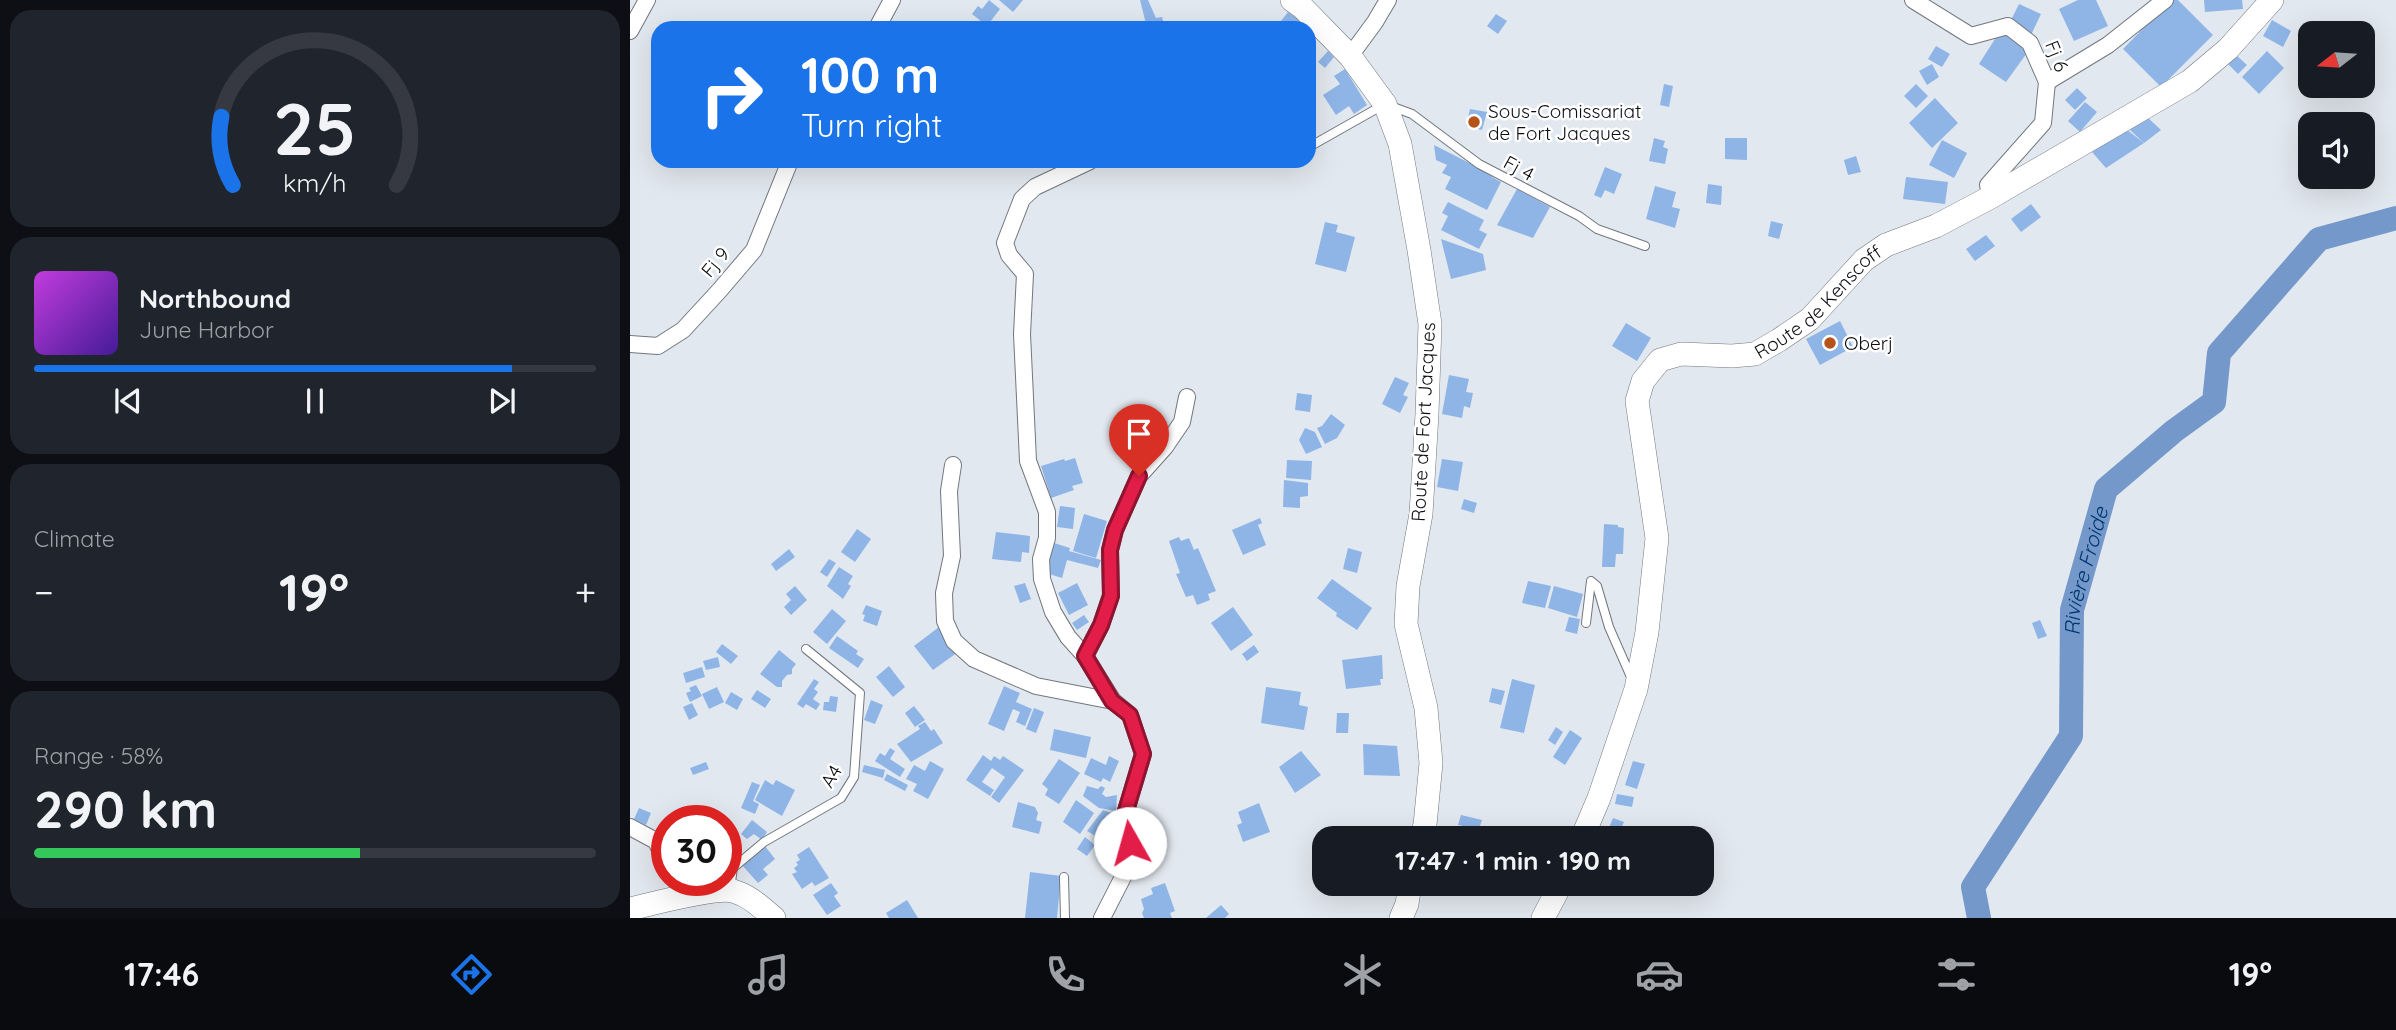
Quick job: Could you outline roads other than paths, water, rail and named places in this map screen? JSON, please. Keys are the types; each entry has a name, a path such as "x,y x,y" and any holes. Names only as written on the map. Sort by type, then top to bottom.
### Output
{"main road":[{"name":"Route de Fort Jacques","path":"1292,0 1316,21"},
{"name":"Route de Kenscoff","path":"1587,826 1636,689 1647,632 1657,538 1637,401 1643,381 1660,360 1681,354 1755,354 1810,319 1864,260 1886,245 1937,226 1991,197 2190,81 2228,50 2272,0"},
{"name":"Route de Fort Jacques","path":"1316,21 1350,56 1385,104 1400,144 1430,324 1421,514 1408,586 1406,624 1426,708 1431,763 1425,826"},
{"path":"742,895 751,898 774,918"},
{"path":"630,909 661,896"},
{"path":"1401,918 1409,896"},
{"path":"1543,918 1555,896"}],"street":[{"path":"630,31 648,0"},
{"path":"881,21 892,0"},
{"path":"1350,56 1375,23 1388,0"},
{"name":"Fj 6","path":"1913,0 1971,36 2008,26 2031,43 2047,82 2043,123 1988,185 1991,197"},
{"path":"2047,82 2108,45 2165,0"},
{"name":"Fj 9","path":"630,344 658,346 682,330 719,291 754,250 787,168"},
{"path":"1075,168 1035,187 1023,199 1005,243 1009,255 1025,274 1022,334 1028,461 1047,512 1047,538 1041,559 1042,579 1053,612 1068,637 1085,656 1112,701 1130,715 1143,754 1125,814 1130,843 1129,856 1124,875 1102,918"},
{"path":"1085,656 1101,625 1111,596 1110,550 1115,530 1139,476 1165,447 1182,422 1187,397"},
{"path":"954,465 949,491 952,556 944,593 945,621 954,641 974,659 1036,686 1112,701"},
{"path":"630,827 651,838"}],"lane":[{"path":"1316,143 1385,104"},
{"name":"Fj 4","path":"1385,104 1412,114 1479,164 1578,216 1597,229 1645,246"},
{"path":"1586,622 1591,581 1597,586 1609,627 1636,689"},
{"name":"A4","path":"742,860 764,842 841,798 854,777 860,693 806,649"},
{"path":"1065,877 1065,918"}],"waterway":[{"name":"Rivière Froide","path":"1979,918 1973,887 2071,736 2072,610 2106,489 2174,431 2214,402 2219,353 2319,239 2396,218"}],"place":[{"name":"Sous-Comissariat de Fort Jacques","path":"1474,122"},
{"name":"Oberj","path":"1830,343"}]}
